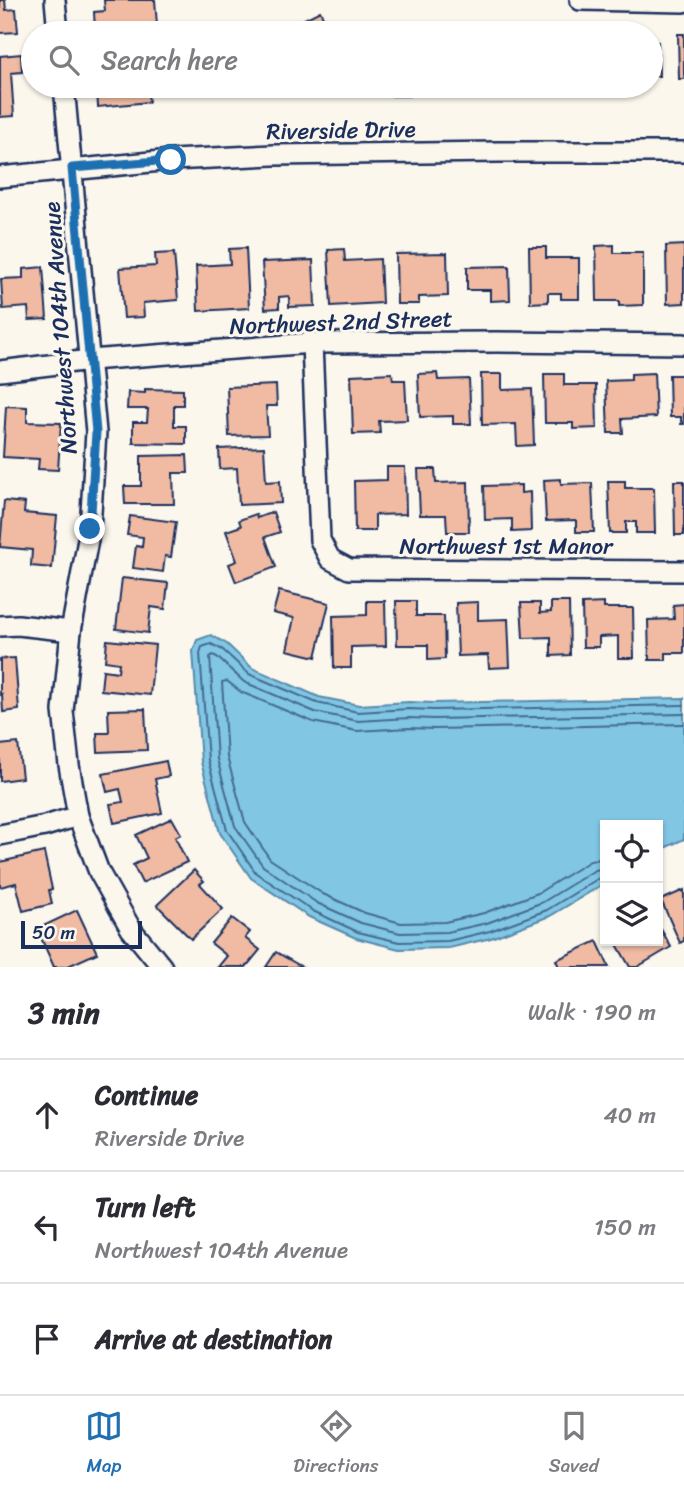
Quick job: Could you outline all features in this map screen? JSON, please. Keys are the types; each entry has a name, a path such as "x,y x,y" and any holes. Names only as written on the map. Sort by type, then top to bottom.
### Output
{"street":[{"path":"55,0 57,21"},
{"path":"580,0 684,2"},
{"name":"Northwest 104th Avenue","path":"65,98 96,432 90,529 71,631 62,711 78,816 99,872 131,929 162,967"},
{"name":"Riverside Drive","path":"0,177 171,160 273,155 684,152"},
{"name":"Northwest 2nd Street","path":"0,371 90,360 312,343 684,344"},
{"name":"Northwest 1st Manor","path":"312,343 320,540 330,559 349,569 684,571"},
{"path":"0,626 18,625 71,631"},
{"path":"0,835 78,816"}],"water":[{"path":"211,635 227,644 252,668 319,697 359,705 684,698 684,839 663,849 663,820 600,820 600,886 550,916 491,938 449,948 399,949 356,938 309,917 251,878 220,833 201,762 193,651 197,640"}],"building":[{"path":"0,0 5,0 6,10 16,9 18,32 0,33"},
{"path":"104,0 155,0 157,21 94,21 94,12 105,11"},
{"path":"320,11 325,21 300,21"},
{"path":"678,34 684,34 684,79 679,79"},
{"path":"21,54 21,72 11,73 14,116 0,117 0,56"},
{"path":"98,98 148,98 149,102 98,107"},
{"path":"614,245 614,253 643,253 643,305 619,306 619,301 597,301 596,246"},
{"path":"684,245 684,303 667,304 666,246"},
{"path":"529,247 546,247 546,258 579,258 579,299 561,299 561,293 548,293 548,302 530,303"},
{"path":"246,248 249,308 198,311 196,266 230,264 229,249"},
{"path":"344,249 345,261 380,259 382,303 331,306 328,250"},
{"path":"174,253 178,300 143,303 144,317 124,318 120,268 156,266 155,254"},
{"path":"447,253 448,296 419,297 419,304 397,304 396,254"},
{"path":"313,260 315,306 289,307 289,296 279,297 279,308 265,309 262,262"},
{"path":"509,266 510,300 490,301 490,290 467,290 467,267"},
{"path":"43,267 47,319 29,320 28,307 3,309 1,279 23,278 23,269"},
{"path":"392,373 393,380 405,380 407,420 379,421 380,433 353,434 351,375"},
{"path":"437,373 438,380 469,379 471,424 453,424 453,416 420,417 418,374"},
{"path":"654,373 656,417 622,419 623,433 608,433 606,381 631,380 631,374"},
{"path":"481,374 502,374 502,390 532,389 534,445 517,446 516,424 482,425"},
{"path":"544,374 564,374 564,385 596,385 597,428 573,429 573,423 545,423"},
{"path":"669,375 684,375 684,424 681,424 681,417 670,417"},
{"path":"276,385 277,406 266,406 268,435 229,436 227,387"},
{"path":"145,389 183,390 183,405 174,405 174,426 186,426 186,444 133,443 133,422 147,422 148,409 127,409 128,392 145,393"},
{"path":"6,406 27,407 27,422 61,423 58,470 38,469 39,459 3,457"},
{"path":"264,447 266,482 280,481 281,503 239,505 237,468 220,469 219,449"},
{"path":"187,455 188,473 173,473 174,504 125,504 124,486 141,486 141,456"},
{"path":"387,467 405,467 406,514 375,515 375,531 355,531 354,481 387,480"},
{"path":"418,469 435,469 436,483 468,482 469,532 447,532 446,515 420,515"},
{"path":"561,479 561,484 592,483 594,532 576,532 576,520 546,521 544,480"},
{"path":"608,481 625,481 625,488 654,488 655,533 636,533 636,522 626,522 626,533 610,533"},
{"path":"674,481 684,481 684,535 675,535"},
{"path":"521,485 521,493 530,492 531,531 512,532 512,519 485,520 484,486"},
{"path":"4,501 25,503 24,513 57,516 52,568 31,566 32,550 0,547"},
{"path":"273,512 280,532 265,537 276,567 236,582 229,564 237,561 226,531 241,526 239,520 256,514 257,518"},
{"path":"130,516 176,522 171,557 165,556 163,572 133,568 136,546 142,547 143,537 127,535"},
{"path":"122,578 168,583 165,609 151,607 148,633 116,629"},
{"path":"279,591 329,603 316,657 287,650 294,618 273,613"},
{"path":"367,601 385,601 386,646 351,647 351,668 334,668 333,616 367,615"},
{"path":"396,601 416,601 416,616 444,616 445,659 428,660 428,645 397,645"},
{"path":"478,602 478,620 508,619 510,667 489,668 488,655 458,656 456,603"},
{"path":"551,602 569,602 570,655 551,656 551,637 523,638 521,603 540,603 540,613 551,612"},
{"path":"604,603 604,608 633,608 634,658 618,658 618,636 599,637 599,647 583,647 582,604"},
{"path":"684,604 684,653 666,653 666,660 649,660 648,620 674,619 673,605"},
{"path":"107,640 155,645 150,695 101,690 103,670 118,672 119,663 105,661"},
{"path":"15,658 19,710 3,712 0,659"},
{"path":"145,709 147,750 98,752 97,733 109,733 108,710"},
{"path":"18,743 22,778 0,781 0,745"},
{"path":"166,761 169,776 155,779 162,813 114,823 110,804 123,802 120,789 107,792 103,774"},
{"path":"172,818 181,834 175,837 187,862 142,883 133,865 147,858 136,835"},
{"path":"44,852 52,889 49,890 52,904 23,911 16,883 0,887 0,862"},
{"path":"194,870 204,881 200,884 223,909 191,939 157,905"},
{"path":"684,890 684,941 680,943 663,905 663,899"},
{"path":"77,910 97,953 66,967 54,967 37,929"},
{"path":"232,918 250,932 245,938 260,950 246,967 218,967 227,956 211,943"},
{"path":"663,933 671,947 637,967 630,967 618,946 663,946"},
{"path":"597,941 609,967 559,967 556,960"},
{"path":"276,952 302,967 266,967"}],"route":[{"path":"90,529 96,432 72,168 171,160"}]}
